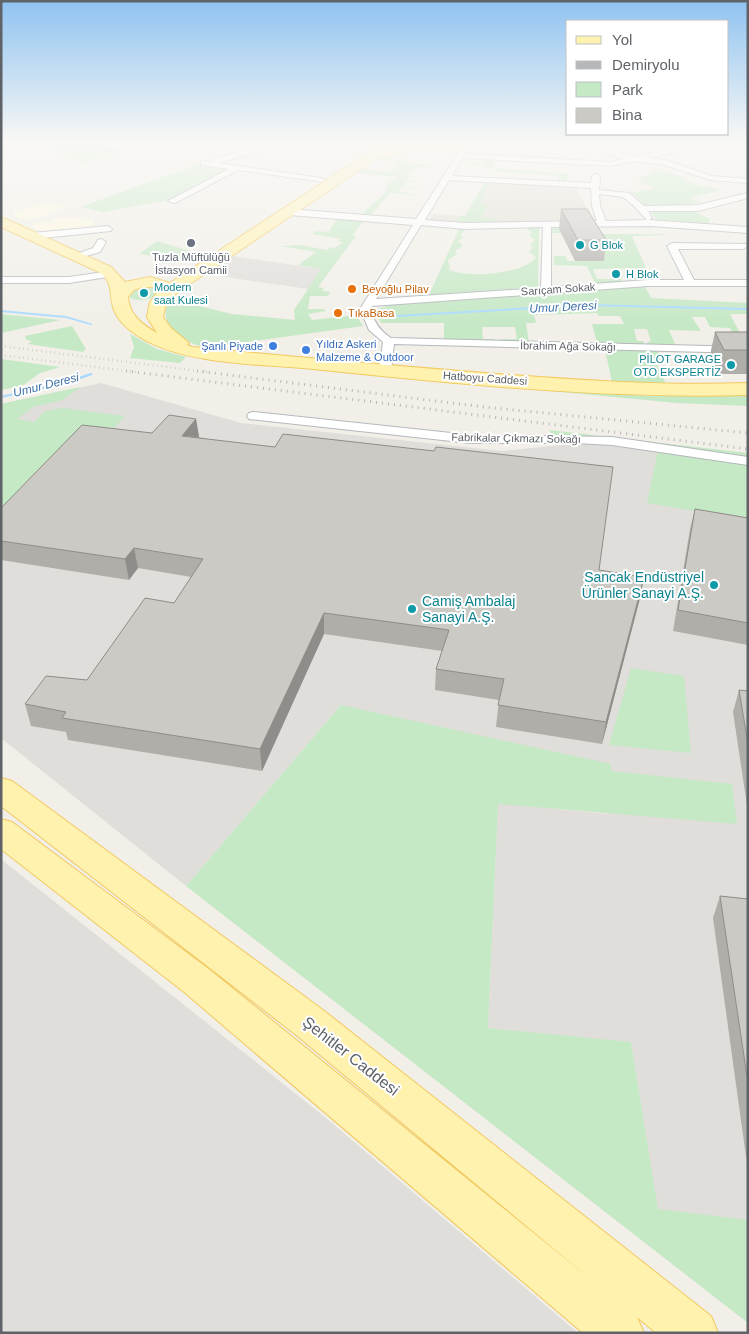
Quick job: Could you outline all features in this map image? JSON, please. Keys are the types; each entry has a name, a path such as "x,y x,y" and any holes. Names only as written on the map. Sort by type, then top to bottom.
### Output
{"main road":[{"path":"283,205 180,274 164,280 127,287 122,290 132,300 164,295 300,205"},
{"path":"1,222 132,281 164,286 167,289 164,295"},
{"name":"Hatboyu Caddesi","path":"107,271 132,300 122,308 126,316 150,336 184,351 385,371 645,390 748,390"},
{"name":"Hatboyu Caddesi","path":"164,295 156,307 155,314 158,323 165,332 189,348 223,356"},
{"name":"Şehitler Caddesi","path":"1,789 309,1022 694,1333"},
{"path":"1,831 212,994 620,1333"}],"street":[{"path":"385,371 389,341 378,336 365,309 431,205"},
{"path":"594,205 603,224"},
{"path":"638,205 651,223"},
{"path":"641,208 698,208 709,205"},
{"path":"698,208 727,223 746,248"},
{"path":"290,212 465,226 651,223 748,230"},
{"path":"546,290 547,226"},
{"path":"32,236 108,229"},
{"path":"76,256 98,250 101,242"},
{"path":"690,282 672,246 746,248"},
{"path":"3,279 69,280 107,271"},
{"name":"Sarıçam Sokak","path":"368,303 648,283 748,283"},
{"name":"İbrahim Ağa Sokağı","path":"389,341 748,350"},
{"name":"Fabrikalar Çıkmazı Sokağı","path":"253,416 470,439 576,438 612,441 748,461"}],"shaded area":[{"path":"35,205 66,207 37,218 24,220 14,217 14,212"},
{"path":"471,205 585,205 593,221 470,225 428,222 433,214 465,216"},
{"path":"74,217 75,219 93,219 94,225 89,228 43,232 31,226 37,223 53,221 53,219"},
{"path":"232,256 321,269 308,289 205,274"},
{"path":"101,383 241,423 502,451 589,442 612,443 748,464 748,1304 664,1249 631,1043 488,1028 498,803 609,814 341,705 186,886 1,738 1,404"},
{"path":"1,859 326,1118 578,1333 1,1333"}],"green space":[{"path":"86,205 140,205 103,212 81,207"},
{"path":"372,205 379,205 369,217 354,216 356,213 362,214"},
{"path":"471,205 488,205 481,218 495,219 495,225 455,224 460,216 465,216"},
{"path":"646,205 682,205 672,207"},
{"path":"650,210 692,211 710,219 708,224 657,221"},
{"path":"338,218 365,220 352,235 356,236 318,287 324,288 322,291 330,292 328,296 310,296 308,309 324,309 326,311 308,314 312,320 356,315 363,326 226,345 219,352 188,341 171,328 167,320 166,310 170,299 232,314 295,320 294,310 321,269 298,265 316,252 281,246 300,245 327,250 330,247 335,248 343,242 338,241 341,239 313,234 315,231 328,232"},
{"path":"589,225 594,234 664,235 632,236 651,280 627,282 626,279 640,278 635,268 593,269 597,279 621,279 622,282 595,283 587,266 554,265 554,256 565,256 568,261 593,261 584,228 559,228 561,233 552,233 552,227"},
{"path":"526,226 539,227 538,287 429,295 460,227 513,227 466,229 461,234 463,238 458,241 463,246 455,251 457,254 448,260 450,268 448,269 467,274 480,274 508,271 530,263 536,257 529,252 533,247 530,245 535,240 529,235 532,232 525,228"},
{"path":"157,241 193,252 180,260 139,254"},
{"path":"143,286 152,286 159,291 153,297 146,300 130,298 131,291"},
{"path":"645,286 651,298 748,303 748,314 730,314 742,337 737,343 730,328 710,327 705,317 692,317 701,331 669,330 675,344 648,344 647,342 651,341 647,329 634,329 637,341 643,341 644,344 597,343 592,324 624,324 620,316 599,316 597,313 534,315 536,323 526,323 529,343 502,342 501,339 517,339 515,327 482,327 483,339 494,339 495,342 444,341 444,323 381,323 375,310 393,304"},
{"path":"1,314 60,320 1,333"},
{"path":"72,326 86,349 83,352 28,344 32,341 26,340 25,336"},
{"path":"130,334 157,349 186,357 180,363 130,358 134,347"},
{"path":"605,350 658,350 662,360 655,361 666,384 612,382"},
{"path":"1,359 60,367 40,373 22,386 1,390"},
{"path":"510,385 648,396 748,396 748,406 677,403 509,387"},
{"path":"80,387 63,400 33,407 17,419 34,422 45,411 62,408 125,416 103,440 1,512 1,404"},
{"path":"549,430 748,453 748,459 612,438 552,436"},
{"path":"658,450 748,464 748,520 647,503"},
{"path":"631,668 684,676 691,753 609,745"},
{"path":"341,705 611,764 611,771 732,784 737,824 498,804 488,1028 631,1042 658,1209 748,1220 748,1323 186,886"}],"building":[{"path":"561,209 587,209 606,240 578,240"},
{"path":"715,332 748,332 748,350 724,350"},
{"name":"Camiş Ambalaj Sanayi A.Ş.","path":"169,415 196,419 182,436 275,447 283,434 434,451 436,447 613,467 599,570 644,577 606,722 498,705 504,679 436,669 449,630 324,613 260,749 62,718 66,712 25,704 46,676 87,680 145,598 174,603 203,559 134,548 125,559 1,541 1,508 82,425 152,433"},
{"name":"Sancak Endüstriyel Ürünler Sanayi A.Ş.","path":"695,509 748,518 748,623 678,610"},
{"path":"739,690 748,691 748,744"},
{"path":"720,896 748,899 748,1083"}],"waterway":[{"name":"Umur Deresi","path":"379,317 587,305 748,309"},
{"path":"1,311 66,317 91,324"},
{"name":"Umur Deresi","path":"1,397 68,382 90,374"}],"railway":[{"path":"1,346 207,372"},
{"path":"1,355 136,372"},
{"path":"126,371 748,449"},
{"path":"197,371 484,407 748,433"}],"place":[{"name":"Tuzla Müftülüğü İstasyon Camii","path":"191,243"},
{"name":"G Blok","path":"580,245"},
{"name":"H Blok","path":"616,274"},
{"name":"Beyoğlu Pilav","path":"352,289"},
{"name":"Modern saat Kulesi","path":"144,293"},
{"name":"TıkaBasa","path":"338,313"},
{"name":"Şanlı Piyade","path":"273,346"},
{"name":"Yıldız Askeri Malzeme & Outdoor","path":"306,350"},
{"name":"PİLOT GARAGE OTO EKSPERTİZ","path":"731,365"},
{"name":"Sancak Endüstriyel Ürünler Sanayi A.Ş.","path":"714,585"},
{"name":"Camiş Ambalaj Sanayi A.Ş.","path":"412,609"}]}
